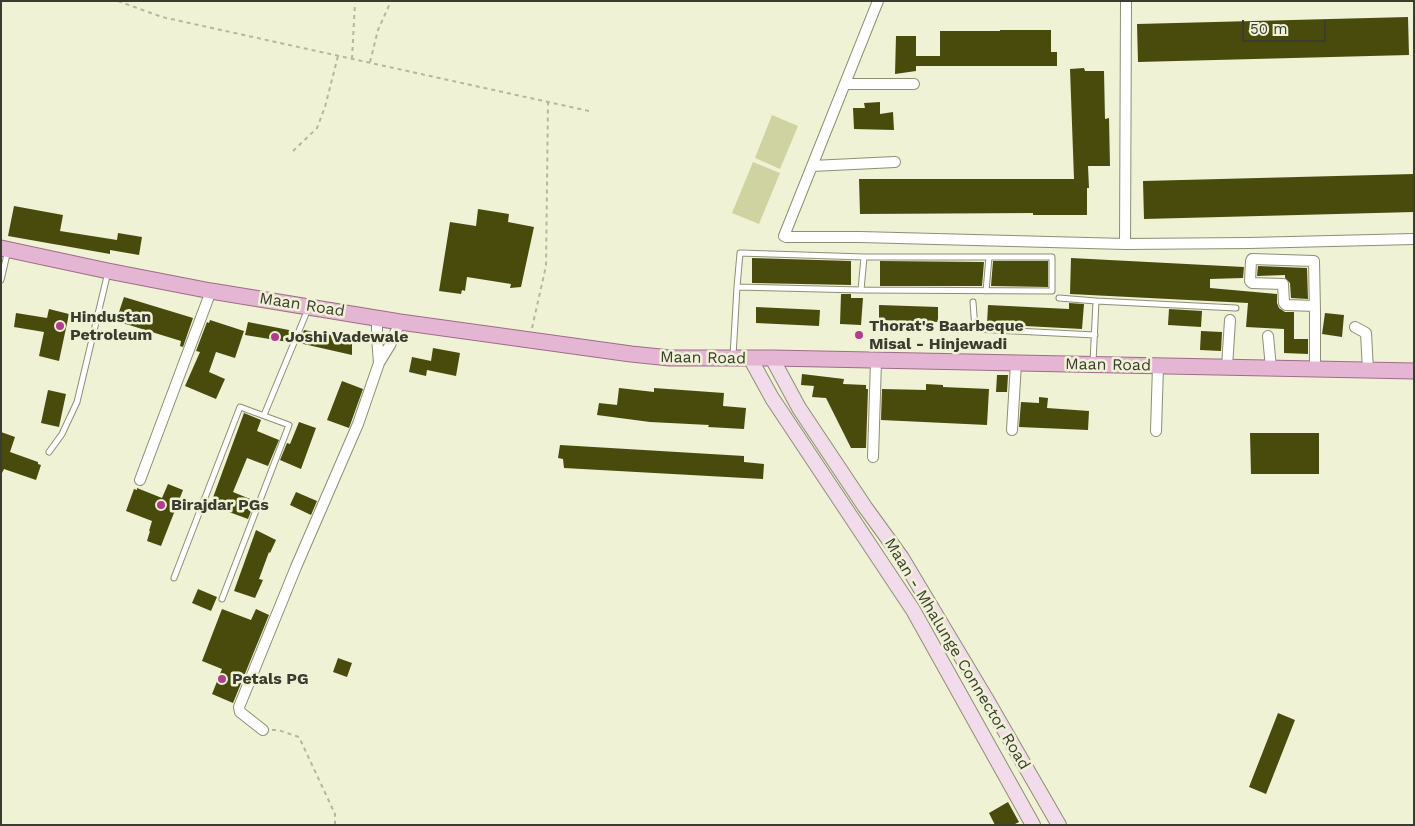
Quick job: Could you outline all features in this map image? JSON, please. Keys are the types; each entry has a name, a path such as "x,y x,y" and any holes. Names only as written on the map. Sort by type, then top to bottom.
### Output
{"main road":[{"name":"Maan Road","path":"5,249 211,291 400,322 670,358 772,358 1414,371"},
{"name":"Maan - Mhalunge Connector Road","path":"750,358 772,398 913,610 1032,825"},
{"name":"Maan - Mhalunge Connector Road","path":"772,358 800,408 864,507 902,558 1059,825"},
{"path":"896,584 912,575"},
{"path":"952,681 971,673"},
{"path":"1015,794 1034,782"}],"street":[{"path":"878,1 784,236 786,237 860,237 1125,244 1414,239"},
{"path":"1125,244 1126,1"},
{"path":"845,84 914,84"},
{"path":"812,166 894,162"},
{"path":"1315,306 1286,305 1284,303 1283,284 1252,283 1250,281 1251,261 1314,260 1315,306 1315,369"},
{"path":"140,480 211,291"},
{"path":"377,318 379,363"},
{"path":"1227,367 1230,320"},
{"path":"262,730 240,712 239,707 296,567 358,424 379,363 400,322"},
{"path":"1355,327 1366,333 1368,370"},
{"path":"1268,336 1271,368"},
{"path":"873,457 876,360"},
{"path":"1012,430 1016,363"},
{"path":"1156,431 1158,366"}],"lane":[{"path":"1,280 5,249"},
{"path":"733,358 737,287 740,253 864,257 1052,257 1052,291 737,287"},
{"path":"860,290 864,257"},
{"path":"986,291 989,257"},
{"path":"49,452 62,434 77,402 108,271"},
{"path":"1059,298 1236,308"},
{"path":"1093,365 1096,301"},
{"path":"974,302 975,329 1095,335"},
{"path":"264,415 310,306"},
{"path":"174,578 240,407 289,425 222,599"}],"path":[{"path":"118,1 162,17 589,111"},
{"path":"370,62 378,30 390,1"},
{"path":"352,59 355,3"},
{"path":"293,151 317,128 325,107 338,56"},
{"path":"529,340 546,266 548,102"},
{"path":"262,730 278,730 299,737 335,814 335,825"}],"green space":[{"path":"772,115 798,126 780,169 755,158"},
{"path":"753,162 780,173 759,224 732,213"}],"building":[{"path":"1408,17 1409,55 1138,62 1137,24"},
{"path":"1051,30 1051,52 1057,52 1057,66 916,66 916,71 895,74 896,36 916,36 916,56 940,56 940,31"},
{"path":"1084,68 1085,71 1104,71 1105,119 1109,118 1110,166 1088,166 1087,215 1033,215 1033,213 860,214 859,179 1074,179 1070,69"},
{"path":"880,102 880,114 893,112 894,130 854,129 853,108 865,108 864,103"},
{"path":"1414,174 1414,212 1144,219 1143,181"},
{"path":"14,206 63,215 60,231 117,240 118,233 142,237 139,255 110,250 110,254 8,236"},
{"path":"478,209 509,214 508,222 534,227 521,287 510,288 511,284 467,277 465,291 462,290 461,294 439,291 450,222 476,226"},
{"path":"752,258 851,261 851,285 752,283"},
{"path":"1071,258 1244,267 1243,278 1210,279 1210,288 1277,294 1279,308 1285,312 1294,312 1294,339 1308,339 1308,354 1284,353 1284,329 1246,327 1248,303 1070,294"},
{"path":"880,261 984,262 982,286 880,286"},
{"path":"993,261 1048,261 1048,287 991,286"},
{"path":"1258,266 1307,268 1308,299 1291,298 1290,283 1285,278 1285,275 1257,276"},
{"path":"841,294 851,294 851,298 863,298 861,325 840,324"},
{"path":"124,297 193,318 183,347 180,346 181,341 116,321"},
{"path":"1069,303 1084,304 1082,329 987,324 988,305 1069,309"},
{"path":"879,305 938,307 938,322 879,320"},
{"path":"756,307 820,310 819,326 756,323"},
{"path":"49,309 69,314 59,361 39,356 44,332 14,327 16,313 47,318"},
{"path":"1169,309 1202,311 1201,327 1168,325"},
{"path":"1325,313 1344,315 1342,337 1322,334"},
{"path":"210,320 244,331 235,358 216,352 209,372 225,379 216,399 185,386 200,352 196,351 207,322 209,323"},
{"path":"248,322 294,331 288,342 245,335"},
{"path":"304,330 352,339 352,355 299,343"},
{"path":"1201,331 1222,332 1221,351 1200,350"},
{"path":"433,348 460,353 456,376 427,370 426,376 409,372 412,357 431,361"},
{"path":"802,374 844,379 843,384 866,385 866,389 868,389 866,448 851,448 826,398 812,397 814,386 801,385"},
{"path":"997,375 1008,375 1007,392 996,392"},
{"path":"342,381 363,389 349,428 327,420"},
{"path":"926,384 943,385 943,387 989,389 987,425 881,420 882,389 926,390"},
{"path":"619,388 654,392 654,388 724,393 723,406 746,408 744,429 650,422 597,415 599,403 617,405"},
{"path":"48,390 66,394 59,427 41,423"},
{"path":"1039,397 1048,398 1047,408 1089,411 1088,430 1019,427 1021,402 1039,403"},
{"path":"244,413 261,420 257,431 279,440 268,466 247,458 233,492 255,501 248,519 211,503"},
{"path":"299,422 316,428 301,469 280,460 287,443 290,444"},
{"path":"1,432 15,437 10,452 38,462 41,465 36,480 4,469 1,473"},
{"path":"1250,433 1319,433 1319,474 1251,474"},
{"path":"560,445 744,456 744,462 764,464 763,479 564,468 563,459 558,458"},
{"path":"168,484 183,490 161,546 147,541 152,521 126,511 134,489 137,490 137,488 162,498"},
{"path":"296,492 317,501 311,515 290,505"},
{"path":"256,530 276,540 269,552 259,579 263,580 255,598 234,591"},
{"path":"198,589 217,597 211,611 192,603"},
{"path":"222,609 251,620 256,609 269,615 233,703 212,694 222,669 202,661"},
{"path":"338,658 352,663 347,677 333,672"},
{"path":"1278,713 1295,720 1266,794 1249,787"},
{"path":"1008,802 1019,822 1013,825 995,825 989,813"}],"place":[{"name":"Hindustan Petroleum","path":"60,326"},
{"name":"Thorat's Baarbeque Misal - Hinjewadi","path":"859,335"},
{"name":"Joshi Vadewale","path":"275,337"},
{"name":"Birajdar PGs","path":"161,505"},
{"name":"Petals PG","path":"222,679"}]}
